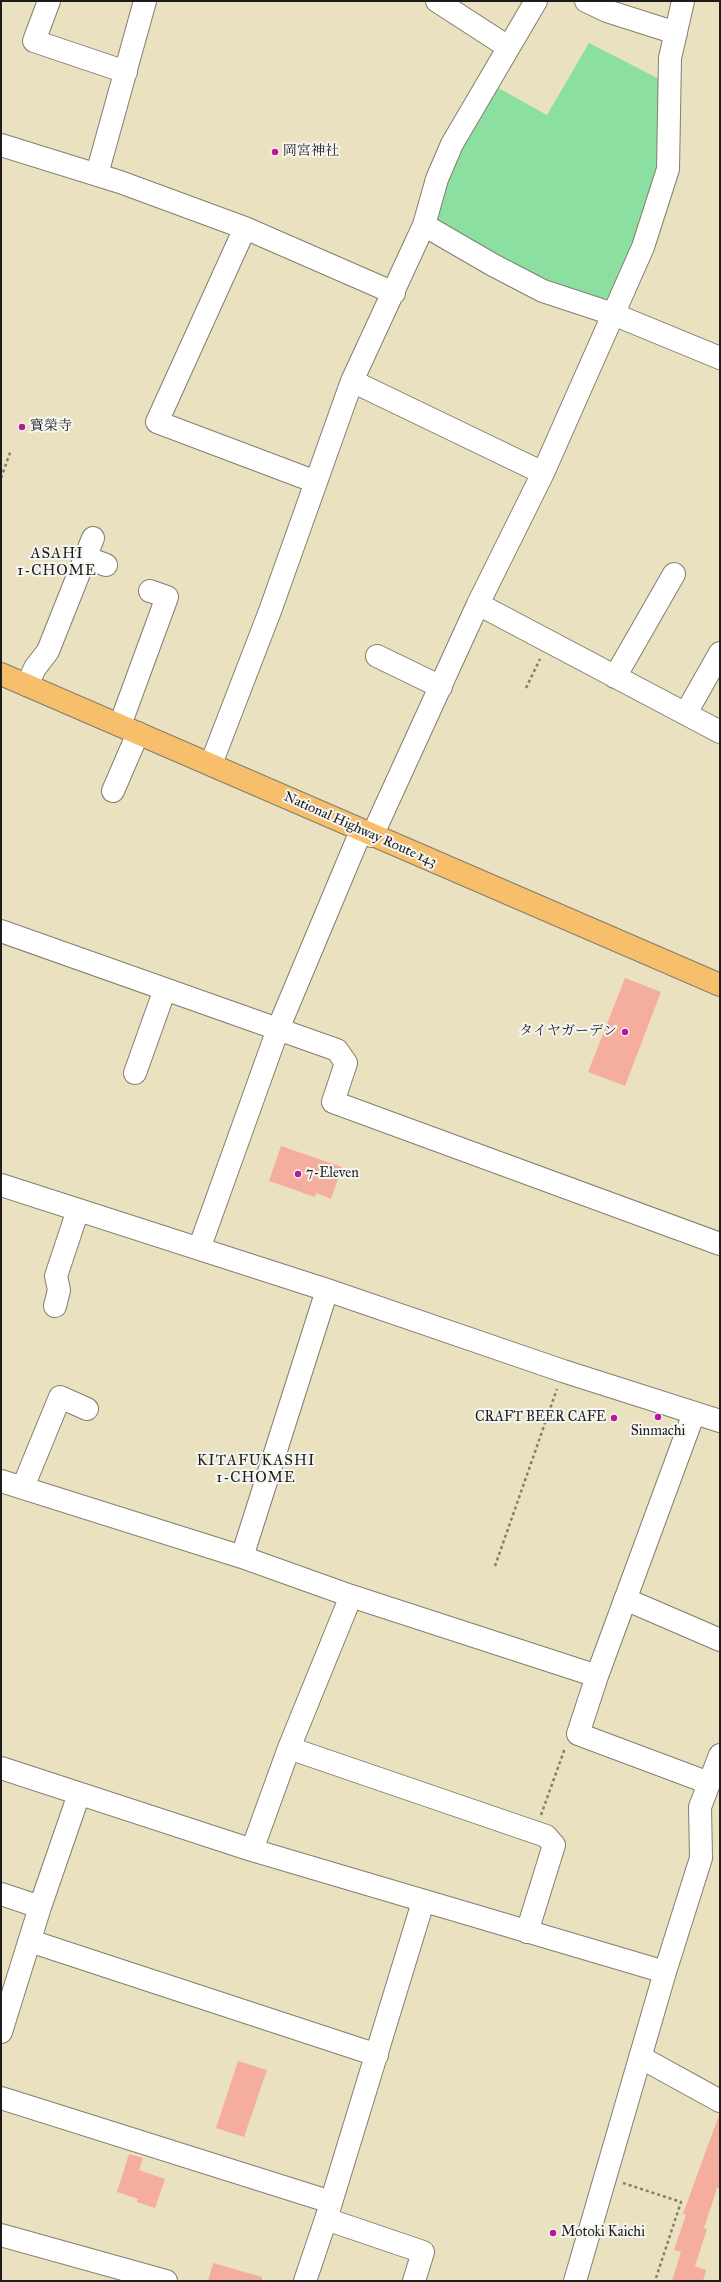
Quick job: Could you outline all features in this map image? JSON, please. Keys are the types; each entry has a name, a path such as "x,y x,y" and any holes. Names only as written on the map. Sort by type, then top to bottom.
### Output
{"highway":[{"name":"National Highway Route 143","path":"1,674 211,764 367,834 720,985"}],"street":[{"path":"49,1 34,41 126,72"},
{"path":"97,174 145,1"},
{"path":"437,1 508,47"},
{"path":"211,764 270,611 352,381 394,293 424,225 437,179 452,144 536,1"},
{"path":"586,1 607,11 676,33"},
{"path":"199,1249 278,1029 367,834 441,686 478,604 543,473 643,247 668,169 670,58 683,1"},
{"path":"1,144 97,174 245,228 394,293"},
{"path":"424,225 493,265 543,291 613,314 720,358"},
{"path":"245,228 157,422 316,482"},
{"path":"352,381 543,473"},
{"path":"27,685 35,668 48,651 89,547 106,565"},
{"path":"616,677 674,574"},
{"path":"112,791 163,592"},
{"path":"478,604 720,732"},
{"path":"686,713 720,653"},
{"path":"377,656 441,686"},
{"path":"1,931 337,1050 346,1063 333,1102 720,1244"},
{"path":"134,1073 165,989"},
{"path":"1,1185 327,1290 563,1371 720,1421"},
{"path":"55,1306 60,1290 56,1276 78,1210"},
{"path":"242,1558 327,1290"},
{"path":"87,1409 60,1397 8,1486 242,1558 351,1596 597,1676"},
{"path":"694,1412 597,1676 578,1734 709,1783"},
{"path":"252,1850 289,1748 351,1596"},
{"path":"625,1599 720,1640"},
{"path":"289,1748 546,1836 554,1845 527,1932"},
{"path":"575,2281 665,1972 701,1858 700,1807 720,1756"},
{"path":"1,1768 252,1850 423,1902 665,1972"},
{"path":"1,2032 40,1907 78,1794"},
{"path":"1,1894 40,1907"},
{"path":"305,2281 377,2055 423,1902"},
{"path":"30,1941 377,2055"},
{"path":"640,2057 720,2101"},
{"path":"1,2098 328,2211 423,2252 414,2281"},
{"path":"1,2236 166,2281"}],"path":[{"path":"1,478 11,450"},
{"path":"526,688 549,641"},
{"path":"495,1566 563,1371"},
{"path":"534,1831 568,1740 578,1734"},
{"path":"606,2177 681,2202 656,2281"}],"green space":[{"path":"589,43 663,81 659,177 614,293 606,299 556,285 542,278 439,222 434,212 439,186 493,85 547,115"}],"building":[{"name":"タイヤガーデン","path":"625,978 661,992 625,1086 588,1072"},
{"path":"281,1146 342,1167 331,1199 316,1193 315,1197 269,1181"},
{"path":"238,2061 267,2070 244,2137 216,2128"},
{"path":"719,2115 720,2188 717,2188 704,2228 707,2229 695,2266 706,2270 703,2281 672,2281 681,2252 674,2250 686,2215 683,2214"},
{"path":"129,2154 143,2158 139,2170 165,2179 155,2208 137,2202 138,2199 117,2192"},
{"path":"213,2263 262,2277 262,2281 208,2281"}],"place":[{"name":"岡宮神社","path":"275,152"},
{"name":"寳榮寺","path":"22,427"},
{"name":"タイヤガーデン","path":"625,1032"},
{"name":"7-Eleven","path":"298,1174"},
{"name":"Sinmachi","path":"658,1417"},
{"name":"CRAFT BEER CAFE","path":"614,1418"},
{"name":"Motoki Kaichi","path":"553,2233"}],"district":[{"name":"ASAHI 1-CHOME","path":"57,562"},
{"name":"KITAFUKASHI 1-CHOME","path":"256,1470"}]}
